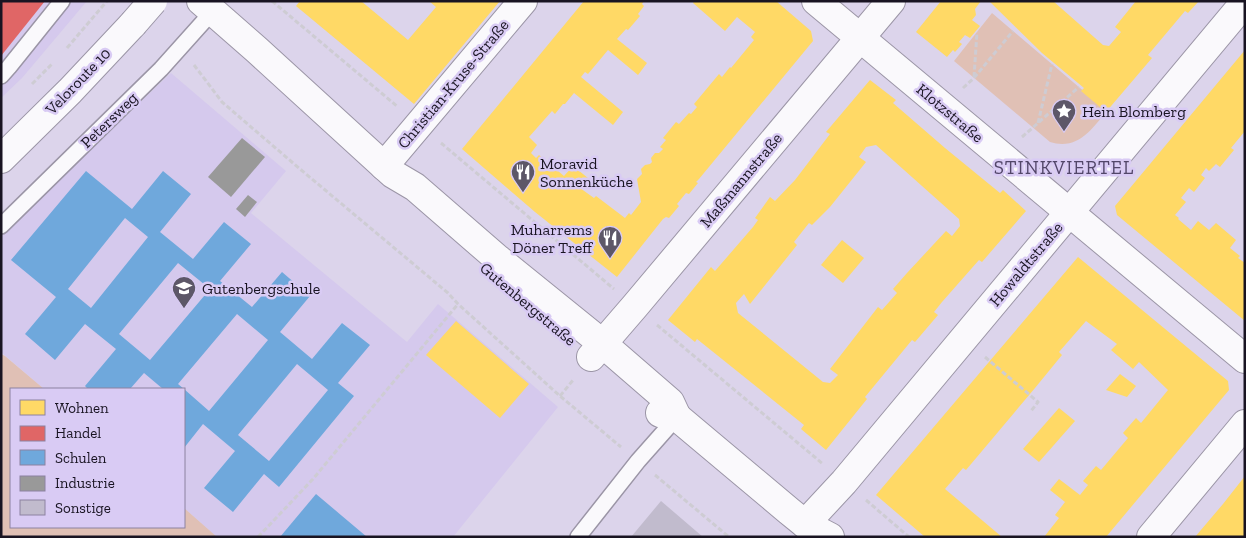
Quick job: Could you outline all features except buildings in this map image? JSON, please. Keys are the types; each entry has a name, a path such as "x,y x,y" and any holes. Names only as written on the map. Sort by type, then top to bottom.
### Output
{"street":[{"name":"Veloroute 10","path":"1,159 70,91 153,1"},
{"name":"Christian-Kruse-Straße","path":"389,170 419,125 523,1"},
{"name":"Klotzstraße","path":"816,1 1245,359"},
{"name":"Maßmannstraße","path":"597,351 891,1"},
{"name":"Howaldtstraße","path":"811,530 844,482 1245,2"},
{"name":"Gutenbergstraße","path":"207,6 389,170 405,193 477,261 597,351 660,413 677,417 811,530 830,537"},
{"path":"1151,537 1245,424"}],"lane":[{"path":"1,76 62,1"},
{"name":"Petersweg","path":"1,226 161,70 181,47 207,6"},
{"path":"578,537 638,461 677,417"}],"path":[{"path":"62,54 107,1"},
{"path":"272,1 909,537"},
{"path":"943,108 974,78 1013,31"},
{"path":"974,78 977,32"},
{"path":"181,47 222,102 448,294 560,396 730,537"},
{"path":"31,85 56,60"},
{"path":"1038,124 1052,64"},
{"path":"1002,156 1032,127 1038,124 1079,87"},
{"path":"258,537 313,479 458,304"},
{"path":"963,340 1038,402 1031,411"}],"shaded area":[{"path":"1,1 87,1 22,78 1,98"},
{"path":"992,13 1107,111 1088,133 1069,143 1050,142 954,61"},
{"name":"Gutenbergschule","path":"171,73 286,171 251,213 407,342 438,304 558,407 453,537 217,537 185,509 185,388 43,388 1,352 1,234"},
{"path":"1,354 43,388 10,388 10,528 185,528 185,509 217,537 1,537"}],"place":[{"name":"Hein Blomberg","path":"1064,132"},
{"name":"Moravid Sonnenküche","path":"523,193"},
{"name":"Muharrems Döner Treff","path":"610,259"},
{"name":"Gutenbergschule","path":"184,309"}],"district":[{"name":"STINKVIERTEL","path":"1064,167"}]}
